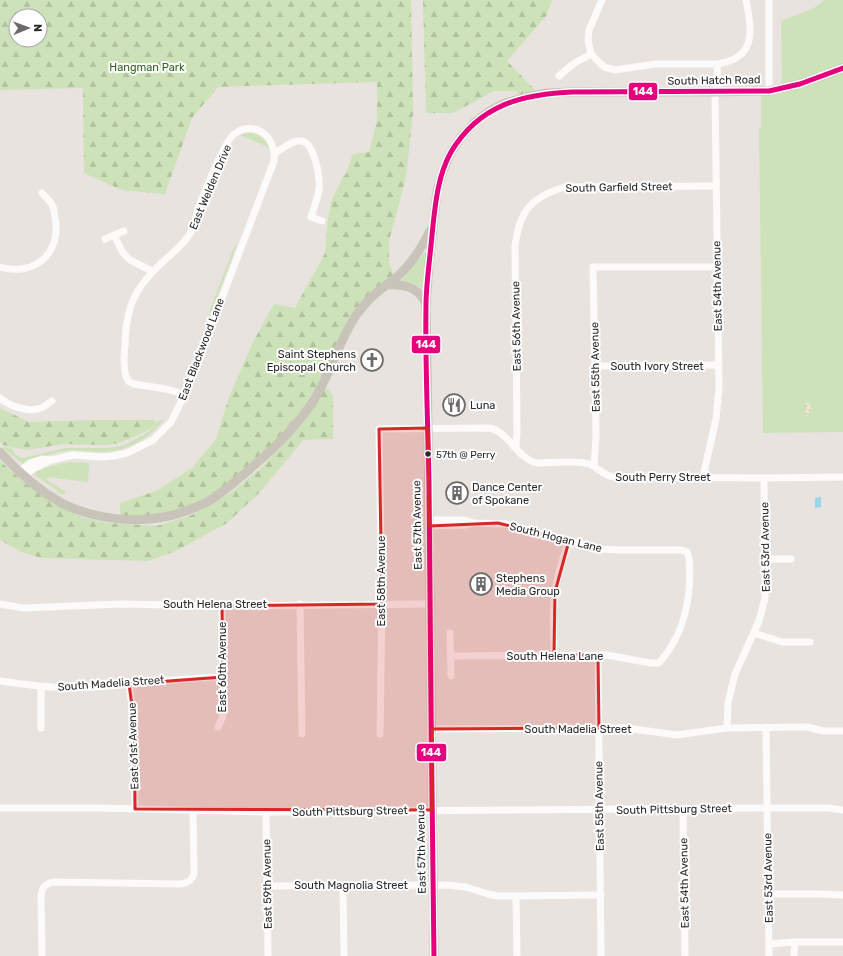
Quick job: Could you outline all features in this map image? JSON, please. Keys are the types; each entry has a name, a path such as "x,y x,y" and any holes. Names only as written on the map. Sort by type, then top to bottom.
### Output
{"main road":[{"name":"South Hatch Road","path":"488,112 515,100 547,93 769,91 800,84 843,68"},
{"name":"East 57th Avenue","path":"434,956 426,305 437,191 443,171 450,154 461,137 474,123 488,112"},
{"path":"0,452 36,486 61,503 74,509 103,517 141,521 179,514 206,502 230,486 257,463 301,418 322,385 357,314 385,285 398,277 411,263 433,226"},
{"path":"385,285 398,284 412,288 421,296 426,305"}],"street":[{"path":"602,0 589,30 588,41 591,54 604,66 615,70 656,64 717,64 729,62 742,54 751,31 746,0"},
{"path":"769,0 769,91"},
{"path":"559,76 573,64 591,54"},
{"name":"East 54th Avenue","path":"703,477 717,409 719,387 716,186 717,64"},
{"name":"East Welden Drive","path":"184,394 166,389 130,383 126,379 124,362 126,320 134,297 152,271 188,237 194,225 200,204 222,153 233,136 244,130 262,132 268,136 275,153"},
{"path":"275,153 298,140 304,141 310,146 319,180 316,202 311,217 322,221"},
{"name":"East Blackwood Lane","path":"22,474 51,460 73,455 102,457 127,453 152,440 171,422 184,394 272,167 275,153"},
{"name":"South Garfield Street","path":"529,207 548,192 565,187 716,186"},
{"path":"0,267 18,270 33,266 45,258 52,248 56,233 55,220 52,204 42,194"},
{"name":"East 56th Avenue","path":"516,448 515,247 521,218 529,207"},
{"path":"105,239 124,231"},
{"path":"114,235 123,253 130,260 152,271"},
{"name":"East 55th Avenue","path":"594,466 596,452 596,366 593,267 717,266"},
{"name":"South Ivory Street","path":"596,366 718,365"},
{"path":"0,398 5,402 20,408 36,410 52,401"},
{"name":"South Perry Street","path":"380,429 490,428 500,432 528,459 534,462 583,463 594,466 604,474 614,477 843,477"},
{"name":"East 58th Avenue","path":"380,429 382,604 380,734"},
{"name":"East 53rd Avenue","path":"727,728 728,703 735,674 754,633 765,598 766,559 764,478"},
{"name":"South Hogan Lane","path":"429,523 464,520 473,523 506,524 589,547 610,550 674,550 687,552 689,564 689,585 684,619 664,658 659,663"},
{"path":"554,655 555,592 557,579 569,541"},
{"path":"766,559 791,559"},
{"name":"South Helena Street","path":"0,604 23,608 121,604 222,606 300,604 430,604"},
{"path":"300,604 302,734"},
{"name":"East 60th Avenue","path":"218,728 223,716 222,606"},
{"path":"754,633 782,642 810,642"},
{"path":"450,634 451,676"},
{"name":"East 55th Avenue","path":"598,655 601,956"},
{"name":"South Helena Lane","path":"450,656 598,655 659,663"},
{"name":"South Madelia Street","path":"0,681 41,687 81,687 129,684 192,677 223,677"},
{"name":"East 61st Avenue","path":"129,684 134,721 135,809"},
{"path":"41,687 41,728"},
{"name":"South Madelia Street","path":"432,729 631,728 677,735 727,728 807,726 824,731 843,731"},
{"name":"East 53rd Avenue","path":"766,727 769,956"},
{"name":"South Pittsburg Street","path":"0,808 266,812 767,808 828,808 843,810"},
{"name":"East 54th Avenue","path":"683,809 685,956"},
{"path":"42,956 41,896 44,886 54,882 180,884 190,881 194,873 193,810"},
{"name":"East 59th Avenue","path":"266,812 268,956"},
{"name":"South Magnolia Street","path":"267,886 454,885 492,895 601,895"},
{"path":"343,886 344,956"},
{"path":"768,894 843,895"},
{"path":"516,896 517,956"},
{"path":"769,942 843,942"},
{"path":"794,956 795,942"}],"highlighted area":[{"path":"428,428 429,526 498,523 569,541 555,592 554,655 598,655 599,728 432,729 432,810 135,809 134,721 129,684 223,677 222,606 382,604 379,429"}],"green space":[{"name":"Hangman Park","path":"0,0 411,0 413,113 406,177 389,241 389,263 394,276 364,300 348,319 323,376 310,400 296,420 262,454 221,489 192,505 161,515 120,516 120,503 156,491 192,468 216,439 228,400 252,344 274,304 295,308 325,253 331,202 343,177 346,174 353,154 369,152 377,121 377,82 218,87 192,118 165,194 122,190 84,173 83,88 0,90"},
{"path":"423,0 552,0 547,15 507,61 536,91 518,95 517,91 494,91 453,113 426,113"},
{"path":"825,0 843,0 843,432 763,433 759,128 761,128 761,96 780,94 782,81 781,21 814,8"},
{"path":"248,133 261,137 270,148 240,135"},
{"path":"235,245 237,245 211,313 209,312"},
{"path":"426,251 422,288 412,283 401,281"},
{"path":"325,386 333,396 333,439 303,440 262,490 227,523 176,551 148,561 42,558 21,552 0,540 0,461 24,482 51,500 81,517 107,523 157,526 192,515 232,492 262,467 295,432 313,409"},
{"path":"0,408 29,422 155,420 156,423 153,427 119,443 104,445 63,444 27,450 3,445 0,442"},
{"path":"164,420 152,433 137,443 112,451 103,452 72,450 47,455 24,464 1,446 11,448 18,456 22,458 65,448 108,448 125,445 145,434 154,427 157,421"},
{"path":"69,462 89,463 88,482 47,477 47,480 66,492 64,495 57,492 58,491 35,475 36,471 39,469 41,471 43,468"}],"sand":[{"path":"808,402 812,409 806,417 804,414 807,409 804,404"}],"water":[{"path":"821,497 821,507 815,508 815,498"}],"transit line":[{"name":"144","path":"434,956 426,306 427,280 436,203 446,162 462,136 475,123 488,113 519,99 554,93 573,92 769,91 800,84 843,68"}],"place":[{"name":"Saint Stephens Episcopal Church","path":"372,360"},
{"name":"Luna","path":"454,405"},
{"name":"57th @ Perry","path":"428,454"},
{"name":"Dance Center of Spokane","path":"457,493"},
{"name":"Stephens Media Group","path":"481,584"}]}
